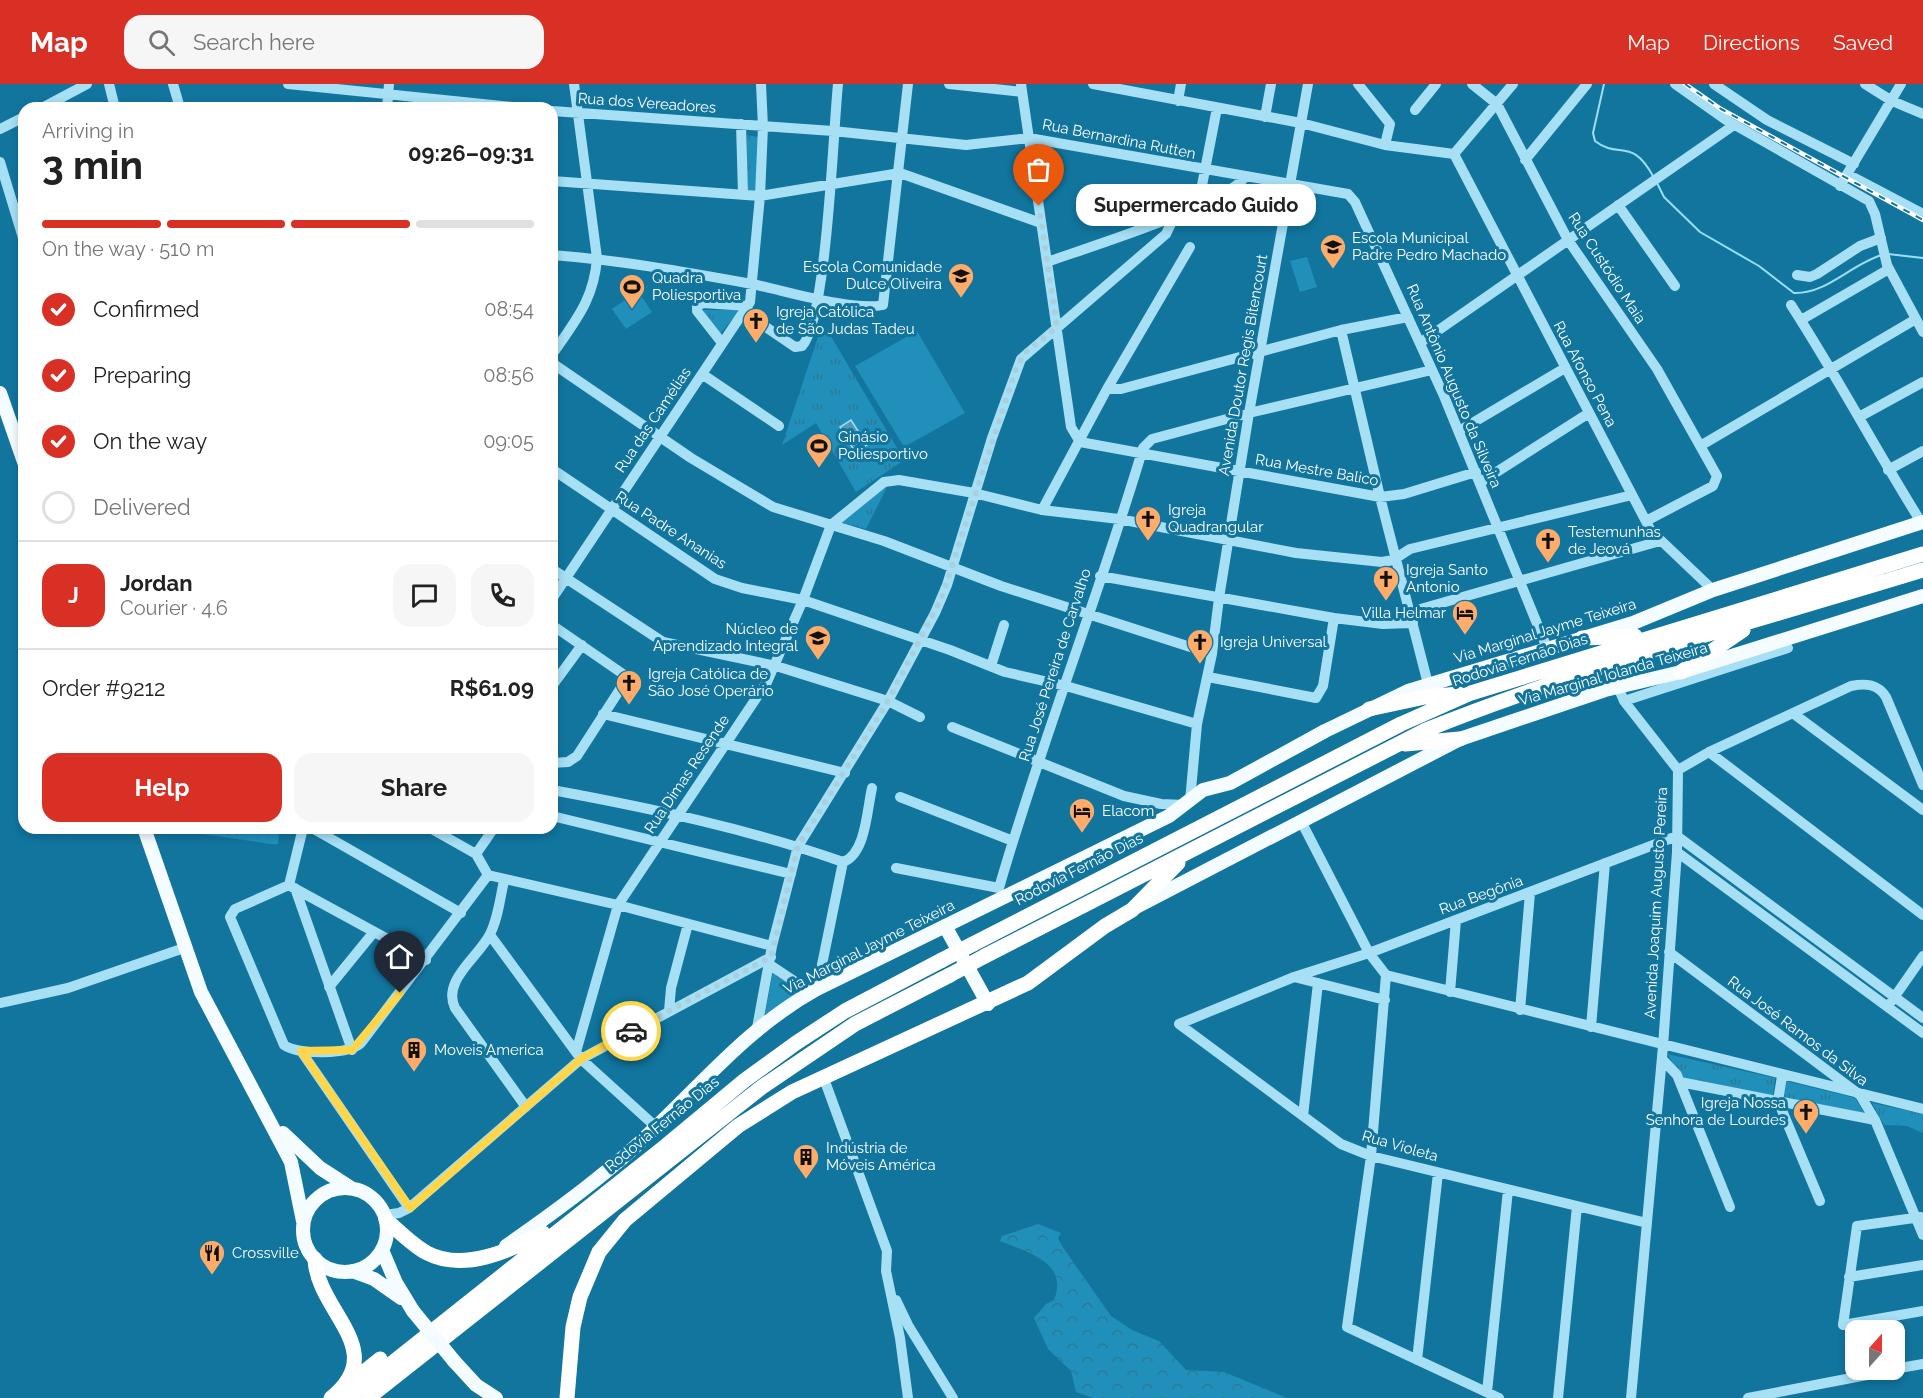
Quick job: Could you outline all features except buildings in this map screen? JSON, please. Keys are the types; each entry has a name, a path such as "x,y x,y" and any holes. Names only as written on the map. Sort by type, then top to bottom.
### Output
{"highway":[{"path":"1874,569 1923,542"},
{"name":"Rodovia Fernão Dias","path":"368,1398 796,1043 845,1011 1381,734 1471,693 1923,554"},
{"name":"Rodovia Fernão Dias","path":"331,1398 346,1392 438,1315 500,1276 582,1219 831,1038 985,956 1390,746 1484,707 1923,570"},
{"path":"1681,672 1758,620"},
{"path":"1582,638 1656,635"},
{"path":"1368,709 1425,697 1471,693"},
{"path":"1390,746 1460,739"},
{"path":"567,1398 575,1318 599,1252 625,1220 681,1171 759,1112 824,1076 988,1004 1028,983 1105,926 1132,910 1171,868 1204,844"},
{"path":"385,1218 413,1243 438,1257 465,1261 530,1241 582,1219 631,1203 681,1171"},
{"path":"315,1259 320,1288 354,1347 354,1364 346,1392"}],"main road":[{"path":"0,393 18,445"},
{"name":"Via Marginal Jayme Teixeira","path":"497,1252 539,1223 656,1128 757,1028 815,991 1184,806 1203,790 1230,783 1368,709 1428,684 1633,623 1713,590 1922,522"},
{"name":"Via Marginal Iolanda Teixeira","path":"1132,910 1460,739 1618,687 1681,672 1923,596"},
{"path":"146,834 184,948 216,1025 271,1120 291,1162 303,1221 305,1245 315,1259 332,1270 351,1271 385,1286 410,1307 458,1366 496,1398"},
{"path":"945,926 988,1004"},
{"path":"271,1120 305,1155 351,1188 371,1197 385,1218 387,1230 382,1250 374,1260 351,1271"},
{"path":"303,1221 308,1210 321,1196 338,1188 351,1188"},
{"path":"382,1250 410,1307"},
{"path":"458,1366 474,1398"}],"street":[{"path":"53,102 72,87 87,84"},
{"path":"109,84 114,102"},
{"path":"173,84 178,102"},
{"path":"288,84 388,89 480,102"},
{"path":"558,346 588,302 596,278 597,258 574,84"},
{"name":"Rua das Camélias","path":"558,590 746,309 753,284 760,196 763,127 761,84"},
{"path":"722,344 697,311 697,306 703,303 746,309 790,345 799,347 808,336 819,300 838,84"},
{"path":"558,255 597,258 753,284 819,300 881,306 885,302 908,84"},
{"path":"949,84 1021,88 1071,428 1080,442"},
{"path":"1093,84 1301,123 1385,145 1454,154 1513,84"},
{"path":"1178,101 1181,84"},
{"path":"1265,117 1271,84"},
{"name":"Avenida Doutor Regis Bitencourt","path":"1184,806 1197,724 1212,654 1249,413 1308,84"},
{"path":"1358,84 1390,124 1385,145"},
{"path":"1415,110 1436,84"},
{"name":"Rua Custódio Maia","path":"1472,84 1497,104 1568,240 1657,369 1715,471 1717,481 1713,486 1646,521"},
{"path":"1525,160 1587,84"},
{"path":"1675,84 1693,99 1734,125 1869,201 1888,267 1923,332"},
{"path":"1714,84 1767,120 1854,165"},
{"path":"1865,84 1892,101 1923,114"},
{"path":"1840,186 1901,84"},
{"path":"1198,206 1217,108"},
{"name":"Rua dos Vereadores","path":"558,112 763,127"},
{"path":"0,129 18,120"},
{"path":"741,124 743,194"},
{"path":"1420,343 1734,125"},
{"name":"Rua Bernardina Rutten","path":"763,127 833,131 966,145 1029,138 1205,171 1290,184"},
{"name":"Rua Afonso Pena","path":"1454,154 1646,521 1660,541 1713,590"},
{"path":"0,162 18,221"},
{"path":"558,182 760,196 900,173 1041,223"},
{"path":"1847,174 1923,214"},
{"path":"1047,262 1198,206 1232,190 1245,177"},
{"name":"Rua Antônio Augusto da Silveira","path":"1290,184 1342,192 1352,197 1459,431 1547,648"},
{"path":"1618,205 1675,286"},
{"path":"757,1028 771,956 798,846 888,701 919,639 936,613 953,566 974,493 1021,359 1166,234 1175,215"},
{"path":"1797,275 1810,277 1860,246 1882,242"},
{"path":"1042,510 1107,389 1190,247"},
{"path":"1801,320 1888,267"},
{"path":"1791,305 1831,367 1888,470 1922,522"},
{"path":"1107,389 1121,389 1341,330 1408,317"},
{"path":"1700,446 1916,319"},
{"path":"1341,330 1380,497 1398,557 1428,684"},
{"path":"558,367 659,437 756,499 953,566 1001,586 1212,654"},
{"path":"1459,431 1565,368"},
{"path":"1141,452 1152,439 1249,413 1432,370"},
{"path":"702,374 779,426"},
{"path":"1859,417 1923,382"},
{"name":"Rua Mestre Balico","path":"1080,442 1380,497 1404,494 1478,477 1589,413"},
{"path":"1888,470 1923,451"},
{"name":"Rua José Pereira de Carvalho","path":"896,868 999,888 1141,452"},
{"name":"Rua Padre Ananias","path":"558,474 715,579 742,588 803,600 919,639 1017,676 1066,686 1197,724"},
{"path":"831,525 887,480 899,480 974,493 1042,510 1119,519 1296,553 1389,562 1410,549 1632,495"},
{"name":"Rua Dimas Resende","path":"579,1055 618,905 728,742 776,666 831,525"},
{"path":"1410,612 1660,541"},
{"path":"558,573 663,642 776,666 888,701 920,717"},
{"path":"1100,576 1334,618 1383,624 1413,623"},
{"path":"1208,677 1317,698 1322,691 1334,618"},
{"path":"991,666 1004,625"},
{"path":"558,630 625,675 625,683 577,756 568,762 558,763"},
{"path":"558,678 582,645"},
{"path":"1624,700 1788,648"},
{"path":"1678,770 1709,752 1851,686 1872,685 1884,694 1919,764 1923,785"},
{"name":"Avenida Joaquim Augusto Pereira","path":"1618,687 1624,700 1678,770 1677,852 1664,1046 1631,1398"},
{"path":"603,714 728,742 845,773"},
{"path":"1794,714 1923,810"},
{"path":"952,727 1124,796 1161,804 1184,806"},
{"path":"1709,752 1923,915"},
{"path":"558,791 677,816 798,846 843,862 854,856 859,846 872,788"},
{"path":"905,799 1013,841"},
{"path":"558,818 657,844 791,874"},
{"path":"1302,823 1369,953 1386,975 1782,1076 1923,1109"},
{"path":"302,834 292,887 352,1050"},
{"path":"323,834 461,913"},
{"path":"441,834 476,854 488,875 504,881 618,905 688,924 771,956 815,991 843,862"},
{"path":"476,854 490,834"},
{"path":"1677,836 1844,960 1923,1032"},
{"name":"Rua Begônia","path":"1179,1024 1294,977 1369,953 1677,836"},
{"path":"1677,852 1836,969 1923,1018"},
{"path":"1591,1027 1605,863"},
{"path":"292,887 235,909 230,917 286,1047 301,1051 352,1050 426,960 488,875"},
{"path":"504,881 490,935 452,987 451,998 455,1008 526,1107"},
{"path":"292,887 426,960"},
{"path":"1520,1010 1530,893"},
{"path":"1774,924 1782,914"},
{"path":"1450,993 1456,920"},
{"path":"669,1011 671,988 688,924"},
{"path":"328,987 373,933"},
{"path":"490,935 579,1055 656,1128"},
{"path":"0,1003 68,988 184,948"},
{"name":"Rua José Ramos da Silva","path":"1669,952 1860,1095 1875,1120 1920,1217 1923,1235"},
{"path":"385,1218 410,1208 526,1107 579,1055 669,1011 771,956"},
{"path":"1891,1002 1923,956"},
{"path":"1836,969 1844,960"},
{"path":"1386,975 1371,1156 1347,1327 1498,1398"},
{"path":"1294,977 1385,1000"},
{"path":"1303,1116 1318,983"},
{"name":"Rua Violeta","path":"1179,1024 1341,1144 1371,1156 1647,1223"},
{"path":"301,1051 410,1208"},
{"path":"1662,1064 1674,1069 1730,1207"},
{"path":"824,1076 886,1251 886,1271 909,1396"},
{"path":"1782,1076 1778,1101 1820,1201"},
{"path":"1680,1082 1875,1120"},
{"path":"1417,1360 1438,1173"},
{"path":"1487,1392 1508,1190"},
{"path":"1558,1398 1577,1206"},
{"path":"1920,1217 1857,1226 1844,1325 1923,1311"},
{"path":"1849,1277 1923,1265"},
{"path":"891,1289 909,1325 953,1398"},
{"path":"1905,1367 1923,1364"},
{"path":"1748,1398 1845,1379"}],"green space":[{"path":"747,135 759,137 757,191 747,190"},
{"path":"1307,257 1317,287 1300,292 1290,261"},
{"name":"Quadra Poliesportiva","path":"638,291 652,312 626,329 612,309"},
{"path":"703,310 736,310 738,312 721,333 718,333"},
{"path":"826,328 903,458 900,463 856,492 816,423 782,445 818,337"},
{"path":"917,331 965,413 904,447 855,366"},
{"path":"889,483 866,529 839,522"},
{"path":"203,834 279,834 278,845"},
{"path":"773,971 803,991 765,1014"},
{"path":"1667,1054 1775,1078 1773,1096 1683,1078"},
{"path":"1786,1081 1855,1098 1865,1114 1783,1098"},
{"path":"1872,1103 1923,1114 1923,1133 1907,1126 1884,1125"},
{"path":"1038,1224 1061,1233 1058,1238 1062,1246 1111,1316 1132,1330 1159,1341 1186,1370 1224,1372 1287,1398 1093,1398 1076,1392 1071,1371 1048,1349 1034,1318 1046,1304 1054,1300 1057,1287 1056,1276 1043,1260 1000,1241 1002,1236"}],"shaded area":[{"path":"851,420 867,445 855,452 840,427"}],"waterway":[{"path":"1604,84 1593,133 1595,141 1611,149 1625,151 1639,157 1654,178"},
{"path":"1657,183 1664,197 1700,232 1759,266 1794,293 1817,289 1882,255"},
{"path":"1888,254 1923,258"}],"railway":[{"path":"1685,84 1721,109 1923,220"}],"way so far":[{"path":"631,1031 771,957 798,846 888,701 919,639 936,613 1017,366 1026,352 1057,327 1039,206"}],"place":[{"name":"Supermercado Guido","path":"1039,206"},
{"name":"Escola Municipal Padre Pedro Machado","path":"1333,270"},
{"name":"Escola Comunidade Dulce Oliveira","path":"961,299"},
{"name":"Quadra Poliesportiva","path":"632,310"},
{"name":"Igreja Católica de São Judas Tadeu","path":"756,344"},
{"name":"Ginásio Poliesportivo","path":"819,469"},
{"name":"Igreja Quadrangular","path":"1148,542"},
{"name":"Testemunhas de Jeová","path":"1548,564"},
{"name":"Igreja Santo Antonio","path":"1386,602"},
{"name":"Villa Helmar","path":"1465,636"},
{"name":"Núcleo de Aprendizado Integral","path":"818,661"},
{"name":"Igreja Universal","path":"1200,665"},
{"name":"Igreja Católica de São José Operário","path":"629,706"},
{"name":"Elacom","path":"1082,834"},
{"name":"Moveis America","path":"414,1073"},
{"name":"Igreja Nossa Senhora de Lourdes","path":"1806,1135"},
{"name":"Indústria de Móveis América","path":"806,1180"},
{"name":"Crossville","path":"212,1276"}],"route":[{"path":"400,993 356,1048 345,1052 301,1051 410,1208 581,1059 631,1031"}]}
